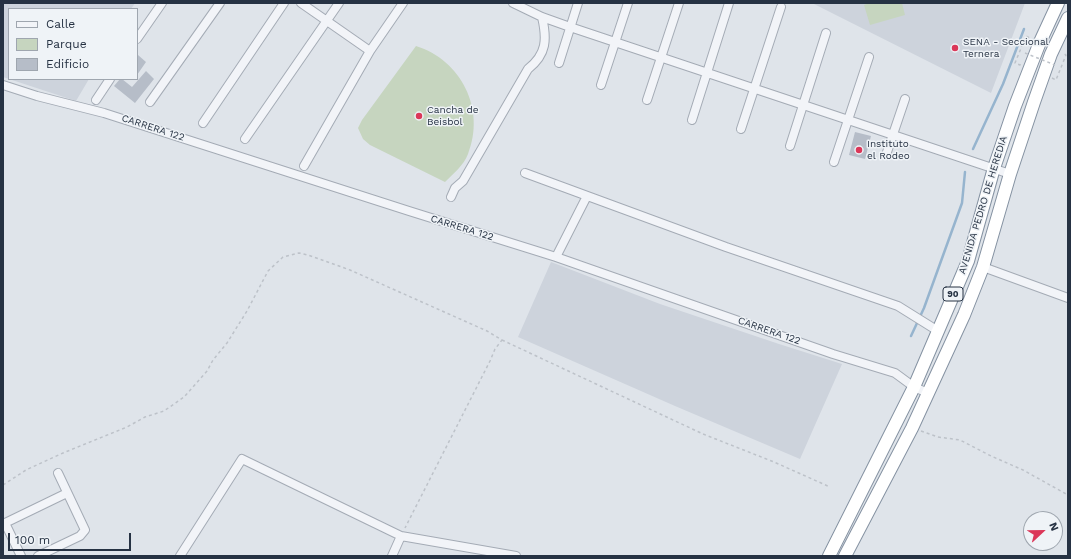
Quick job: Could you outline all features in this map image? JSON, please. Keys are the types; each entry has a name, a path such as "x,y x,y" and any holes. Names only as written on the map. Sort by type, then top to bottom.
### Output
{"highway":[{"name":"AVENIDA PEDRO DE HEREDIA","path":"829,556 914,387 968,261 994,168 1015,106 1038,46 1058,3"},
{"name":"AVENIDA PEDRO DE HEREDIA","path":"845,556 912,428 964,316 983,267 1010,174 1051,54 1068,18"}],"street":[{"path":"138,38 162,3"},
{"path":"150,102 220,3"},
{"path":"203,123 284,3"},
{"path":"301,3 370,51"},
{"path":"245,139 339,3"},
{"path":"304,166 370,51 403,3"},
{"path":"513,3 542,17 616,43 1010,174"},
{"path":"558,63 578,3"},
{"path":"601,85 628,3"},
{"path":"647,100 678,3"},
{"path":"692,120 729,3"},
{"path":"741,129 781,7"},
{"path":"451,197 454,188 463,181 528,69 537,62 543,51 545,29 542,17"},
{"path":"790,146 826,33"},
{"path":"834,162 869,57"},
{"path":"96,100 109,80"},
{"name":"CARRERA 122","path":"3,85 37,96 104,113 556,257 833,354 895,373 914,387 928,393"},
{"path":"886,155 905,99"},
{"path":"525,174 726,247 898,306 938,331"},
{"path":"556,257 587,196"},
{"path":"983,267 1068,298"},
{"path":"180,556 242,459 401,536 516,556"},
{"path":"38,556 80,536 85,530 58,473"},
{"path":"21,556 4,523 67,493"},
{"path":"392,556 401,536"}],"path":[{"path":"1022,59 1020,65 1015,63 1026,36 1031,39"},
{"path":"1025,53 1055,65"},
{"path":"3,485 26,470 127,427 145,417 164,411 184,398 207,371 212,360 227,343 247,311 268,271 283,257 299,253 350,270 487,331 502,340 703,434 774,462 830,487"},
{"path":"401,536 495,349 502,340"},
{"path":"912,428 938,437 960,440 991,456 1024,470 1068,496"}],"shaded area":[{"path":"3,3 135,3 132,8 8,8 8,79 3,77"},
{"name":"SENA - Seccional Ternera","path":"812,3 1025,3 991,93"},
{"path":"12,80 88,80 76,101"},
{"path":"551,262 660,304 842,364 800,459 518,337"}],"green space":[{"path":"869,3 902,3 905,15 870,25 864,5"},
{"name":"Cancha de Beisbol","path":"416,46 432,53 446,62 457,74 466,88 471,104 474,120 473,137 468,154 461,166 445,182 370,145 363,139 358,128 362,120"}],"building":[{"path":"138,55 146,62 138,74"},
{"path":"146,71 154,79 135,103 114,86 119,80 123,80 132,87"},
{"name":"Instituto el Rodeo","path":"855,132 871,136 865,159 849,155"}],"waterway":[{"path":"973,149 1003,84 1024,29"},
{"path":"911,336 924,308 962,203 965,172"}],"place":[{"name":"SENA - Seccional Ternera","path":"955,48"},
{"name":"Cancha de Beisbol","path":"419,116"},
{"name":"Instituto el Rodeo","path":"859,150"}]}
